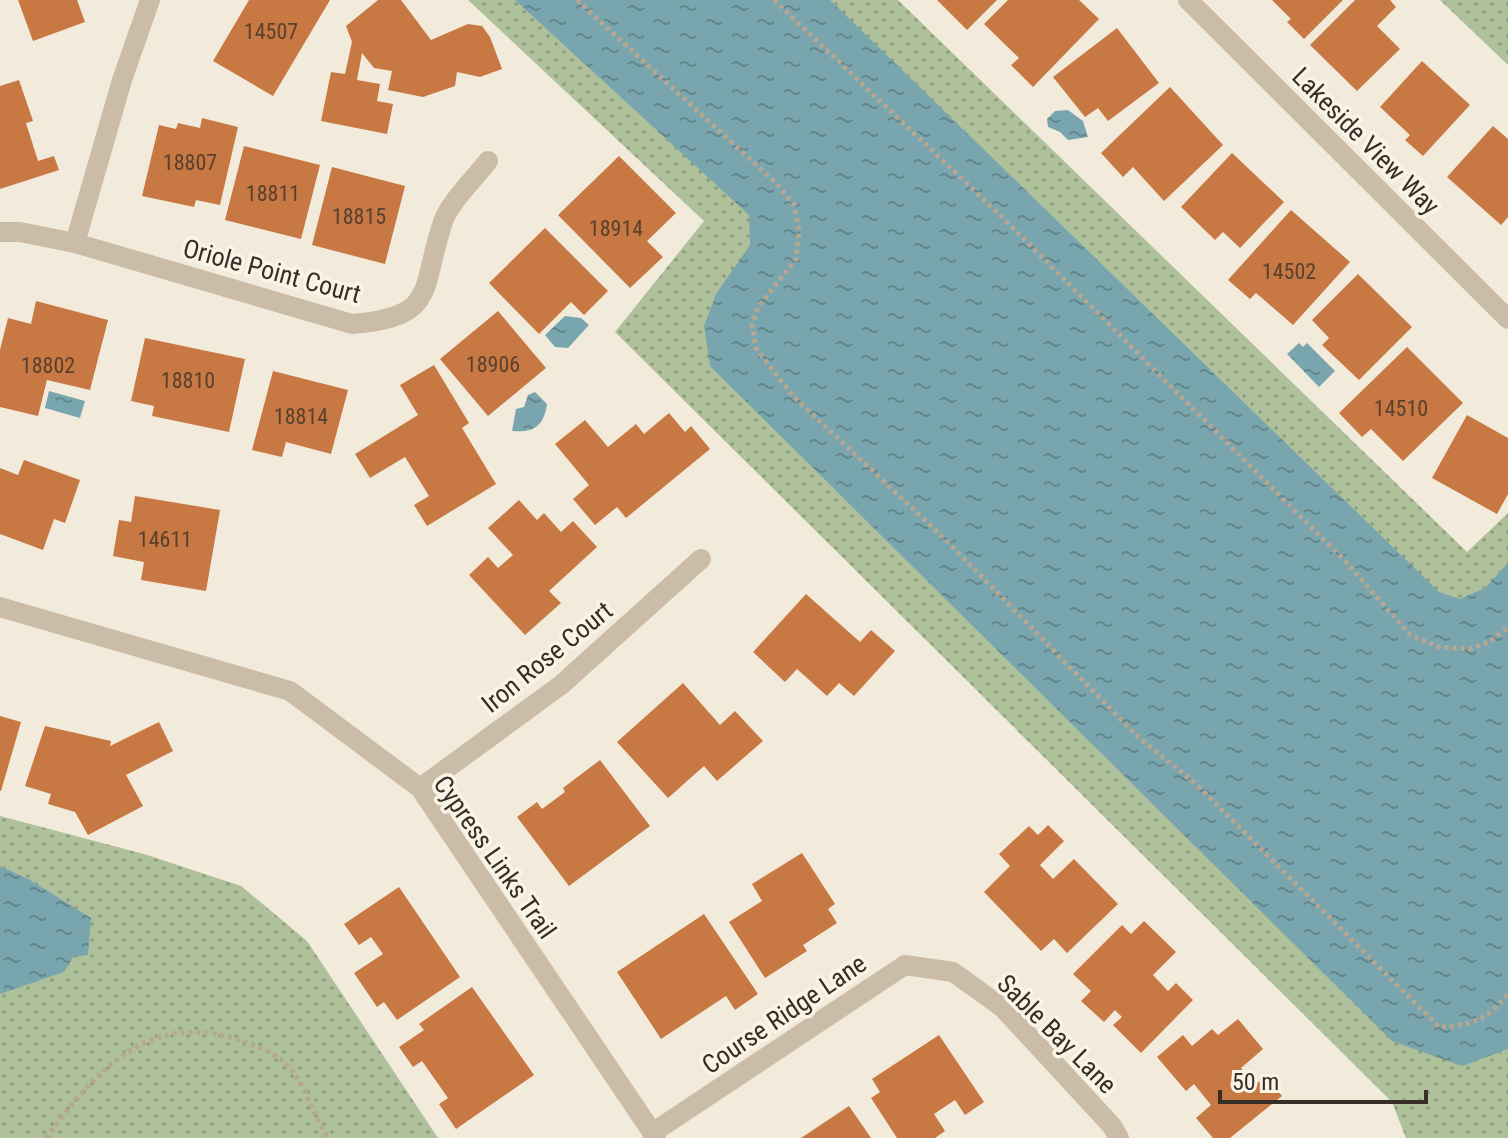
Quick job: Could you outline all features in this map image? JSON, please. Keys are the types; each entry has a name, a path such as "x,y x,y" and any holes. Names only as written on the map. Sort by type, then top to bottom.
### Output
{"street":[{"path":"75,243 122,80 150,0"},
{"name":"Lakeside View Way","path":"1188,0 1508,319"},
{"name":"Oriole Point Court","path":"0,232 20,232 75,243 352,324 386,321 411,310 426,290 444,218 488,161"},
{"name":"Iron Rose Court","path":"420,788 561,685 701,559"},
{"name":"Cypress Links Trail","path":"0,607 290,691 420,788 654,1136"},
{"name":"Course Ridge Lane","path":"654,1136 905,965 953,972"},
{"name":"Sable Bay Lane","path":"953,972 1003,1008 1112,1126 1119,1138"}],"path":[{"path":"577,0 777,184 794,205 799,230 796,259 758,307 752,325 756,348 792,395 946,540 1137,736 1195,783 1439,1027 1463,1026 1486,1017 1508,993"},
{"path":"774,0 1003,218 1345,561 1410,635 1439,647 1470,649 1491,641 1508,627"},
{"path":"46,1138 81,1092 125,1051 159,1036 202,1031 242,1040 284,1062 304,1085 329,1138"}],"green space":[{"path":"468,0 898,0 1467,552 1508,513 1508,1138 1406,1138 1392,1102 615,332 704,221"},
{"path":"1440,0 1508,0 1508,65"},
{"path":"0,816 144,854 241,886 307,941 438,1138 0,1138"}],"water":[{"path":"515,0 830,0 1439,592 1460,599 1485,588 1508,563 1508,1049 1462,1066 1392,1041 710,366 704,326 716,294 750,245 749,215"},
{"path":"1068,110 1083,121 1088,137 1068,140 1048,127 1047,119 1055,111"},
{"path":"565,316 581,318 589,325 568,348 555,347 545,335"},
{"path":"1299,343 1303,347 1307,343 1335,371 1319,387 1287,354"},
{"path":"49,391 85,401 80,418 45,408"},
{"path":"535,392 547,404 543,418 532,429 512,431 516,409 524,407 528,395"},
{"path":"0,866 30,880 91,918 88,955 73,957 64,972 0,994"}],"building":[{"path":"18,0 77,0 85,22 33,41"},
{"path":"249,0 330,0 273,96 213,61"},
{"path":"378,0 401,0 431,40 468,24 482,26 490,37 502,69 480,77 457,72 455,86 423,97 388,90 392,71 374,68 362,53 357,80 380,84 377,101 393,104 387,134 321,121 331,72 345,74 352,42 346,26"},
{"path":"937,0 997,0 967,30"},
{"path":"1008,0 1079,0 1099,19 1033,87 1011,65 1019,58 984,24"},
{"path":"1272,0 1343,0 1304,39 1287,22 1291,19"},
{"path":"1355,0 1390,0 1396,7 1377,26 1400,49 1357,91 1310,45"},
{"path":"1117,28 1159,83 1108,121 1098,108 1085,117 1053,77"},
{"path":"1422,61 1470,105 1423,156 1405,140 1410,135 1380,107"},
{"path":"19,80 33,121 26,123 38,161 54,156 59,170 0,189 0,86"},
{"path":"1170,87 1223,145 1164,201 1133,167 1123,177 1101,153"},
{"path":"202,118 238,127 220,205 196,200 194,207 142,196 159,125 176,129 178,123 200,128"},
{"path":"1493,126 1508,139 1508,217 1501,225 1447,177"},
{"path":"244,146 320,165 301,239 225,220"},
{"path":"1232,153 1284,202 1240,248 1223,232 1215,240 1181,207"},
{"path":"619,156 676,213 647,241 663,257 630,288 558,215"},
{"path":"332,167 405,186 385,264 312,245"},
{"path":"1291,210 1350,262 1293,325 1256,293 1250,299 1228,280"},
{"path":"545,228 608,291 584,315 571,302 539,334 489,283"},
{"path":"1358,274 1412,327 1359,380 1322,345 1329,338 1312,320"},
{"path":"36,301 108,320 90,390 47,380 38,416 0,407 0,350 8,318 31,324"},
{"path":"498,311 546,368 488,416 440,359"},
{"path":"145,338 245,359 229,432 152,416 154,406 131,401"},
{"path":"1407,347 1463,403 1403,461 1371,429 1362,437 1339,413"},
{"path":"434,365 469,423 462,428 496,484 427,526 414,505 429,496 405,457 370,478 355,454 418,415 400,385"},
{"path":"273,371 348,390 331,454 286,442 282,457 252,450"},
{"path":"669,413 685,432 691,426 710,449 626,518 617,507 595,525 573,499 589,485 555,444 585,420 608,447 636,424 644,434"},
{"path":"1467,415 1508,438 1508,494 1497,514 1432,478"},
{"path":"24,460 80,480 65,523 54,519 43,550 0,534 0,468 18,475"},
{"path":"135,496 220,510 206,591 141,580 144,562 113,556 119,520 131,522"},
{"path":"519,500 537,520 544,513 561,532 573,521 597,547 549,591 561,603 525,635 469,575 488,557 498,568 513,555 488,528"},
{"path":"806,594 860,642 871,630 895,651 854,696 839,683 827,696 797,669 785,682 753,652"},
{"path":"683,683 720,725 735,711 763,741 717,781 704,766 668,798 617,742"},
{"path":"0,716 21,722 1,791 0,791"},
{"path":"159,722 173,751 126,775 143,806 88,835 75,812 48,804 51,794 25,786 45,726 111,741 110,746"},
{"path":"600,760 650,826 569,886 517,817 537,802 542,809 565,792 563,788"},
{"path":"1048,825 1064,841 1040,865 1053,879 1074,859 1118,904 1067,953 1054,939 1041,951 984,892 1010,866 999,854 1029,826 1038,835"},
{"path":"802,853 835,904 828,909 837,923 803,945 807,951 765,978 729,922 762,901 752,884"},
{"path":"399,887 460,977 397,1020 384,1002 377,1007 354,973 383,954 371,937 359,945 344,924"},
{"path":"704,914 758,994 735,1010 726,996 661,1039 617,972"},
{"path":"1144,921 1176,952 1153,975 1168,991 1176,983 1193,1000 1141,1053 1113,1025 1122,1017 1115,1010 1104,1022 1081,1001 1091,991 1073,974 1122,925 1131,934"},
{"path":"472,987 534,1075 456,1129 439,1104 448,1098 422,1061 413,1067 399,1047 424,1030 419,1024"},
{"path":"1238,1019 1263,1049 1241,1068 1255,1085 1266,1076 1282,1096 1230,1138 1213,1138 1196,1118 1211,1105 1194,1084 1186,1091 1157,1057 1183,1035 1192,1046 1212,1029 1218,1035"},
{"path":"939,1035 984,1102 965,1115 955,1100 934,1114 945,1131 935,1138 897,1138 871,1098 880,1092 872,1079"},
{"path":"849,1106 871,1138 801,1138"}]}
